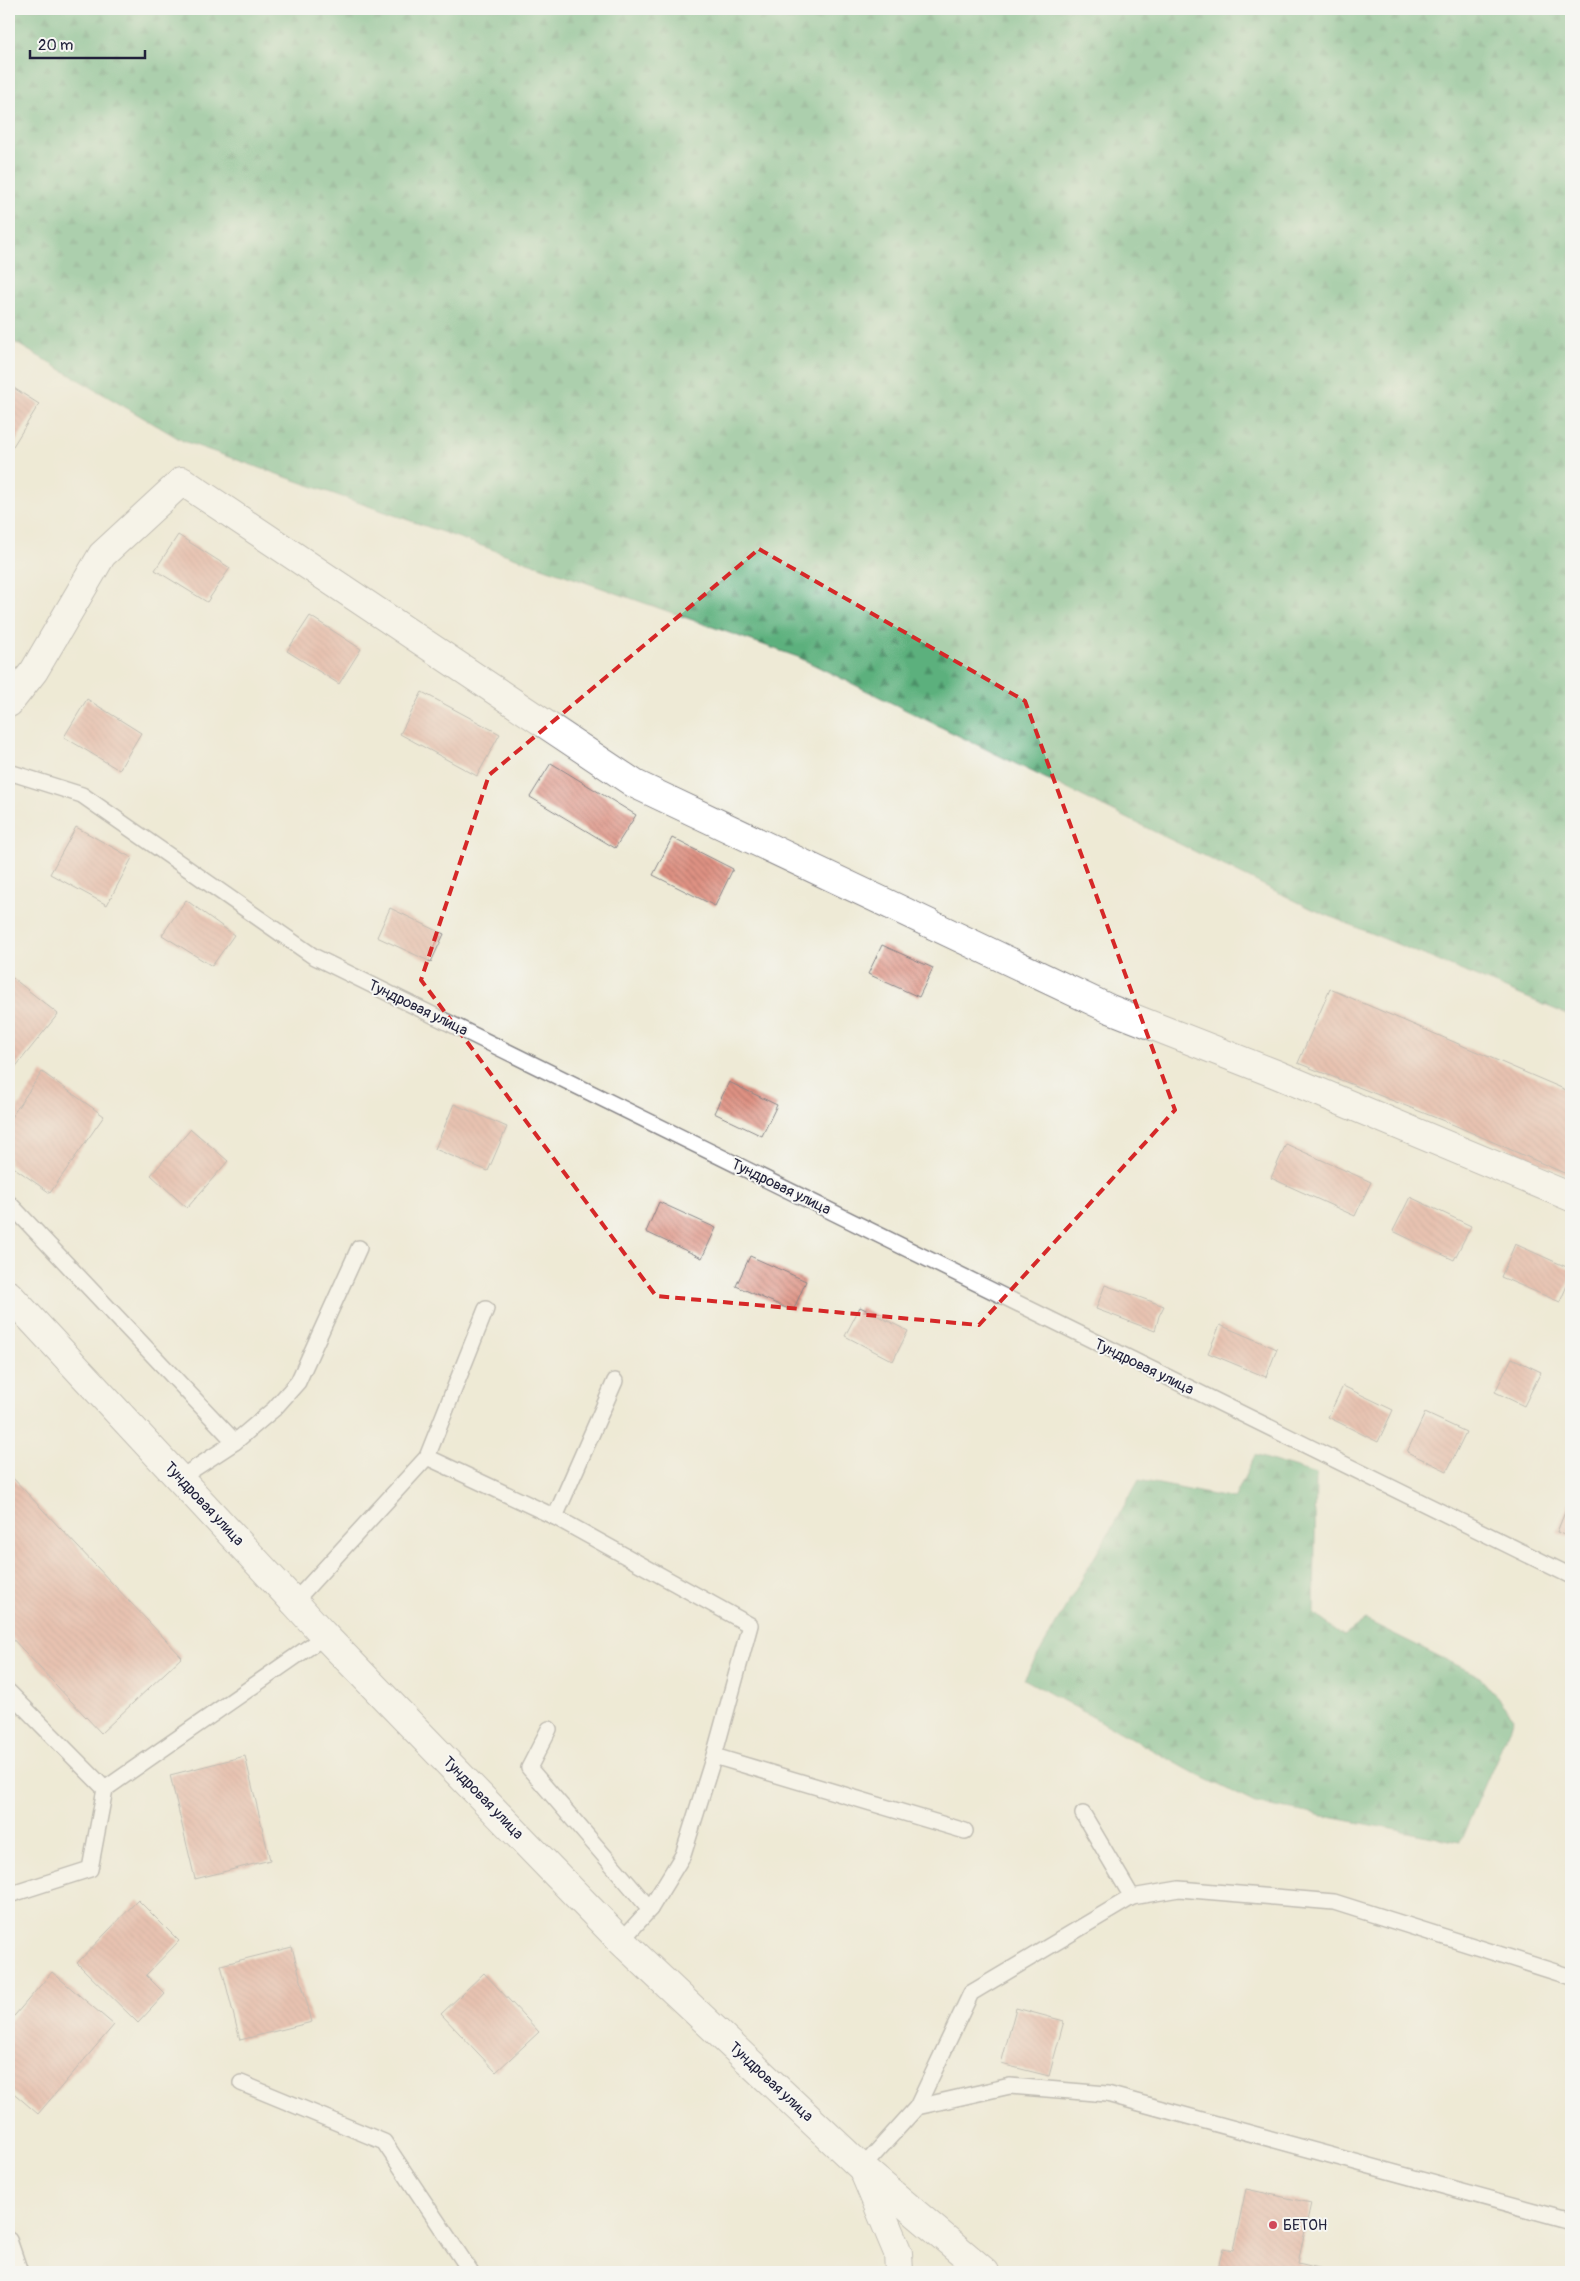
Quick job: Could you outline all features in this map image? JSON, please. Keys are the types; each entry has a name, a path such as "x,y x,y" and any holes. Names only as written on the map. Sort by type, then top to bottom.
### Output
{"street":[{"path":"9,703 34,671 102,555 182,481 636,784 1110,1009 1276,1074 1571,1197"},
{"name":"Тундровая улица","path":"9,1295 325,1636 621,1941 862,2168 985,2272"},
{"path":"862,2168 898,2253 899,2272"}],"lane":[{"name":"Тундровая улица","path":"9,772 82,795 313,956 1571,1576"},
{"path":"9,1202 234,1442"},
{"path":"180,1478 234,1442 274,1409 298,1382 359,1248"},
{"path":"294,1602 427,1457 486,1309"},
{"path":"556,1517 615,1381"},
{"path":"427,1457 556,1517 750,1625 714,1756 683,1855 650,1909 621,1941"},
{"path":"9,1895 90,1869 105,1789 325,1636"},
{"path":"9,1692 105,1789"},
{"path":"549,1729 529,1768 650,1909"},
{"path":"714,1756 964,1831"},
{"path":"1083,1814 1132,1897"},
{"path":"862,2168 917,2107 971,1993 1132,1897 1179,1889 1334,1902 1571,1978"},
{"path":"241,2083 384,2142 471,2272"},
{"path":"917,2107 1010,2086 1107,2094 1571,2221"},
{"path":"9,2240 20,2272"}],"highlighted area":[{"path":"759,549 1025,701 1175,1110 979,1325 656,1296 421,980 489,775"}],"green space":[{"path":"9,9 1571,9 1571,1016 1312,909 798,657 183,441 9,339"},
{"path":"1255,1455 1316,1474 1314,1614 1344,1636 1366,1620 1479,1676 1514,1718 1460,1842 1255,1803 1194,1773 1024,1679 1139,1480 1234,1499"}],"building":[{"path":"9,385 39,404 10,451 9,450"},
{"path":"178,535 230,568 207,602 155,570"},
{"path":"310,616 361,649 339,684 287,651"},
{"path":"422,692 500,734 477,776 400,734"},
{"path":"87,699 141,733 119,770 64,737"},
{"path":"551,763 636,815 615,848 530,797"},
{"path":"76,827 132,858 107,905 50,874"},
{"path":"672,838 733,869 715,906 653,875"},
{"path":"186,900 234,935 212,966 162,935"},
{"path":"390,908 444,934 431,962 377,937"},
{"path":"882,945 933,968 919,997 868,974"},
{"path":"9,975 58,1014 9,1075"},
{"path":"1330,989 1571,1092 1571,1176 1454,1125 1298,1063"},
{"path":"42,1072 104,1116 50,1193 9,1164 9,1120"},
{"path":"729,1082 777,1105 762,1136 714,1113"},
{"path":"454,1104 507,1127 488,1171 435,1149"},
{"path":"191,1129 228,1161 187,1208 151,1175"},
{"path":"1286,1144 1371,1182 1355,1216 1271,1178"},
{"path":"1410,1197 1471,1226 1454,1260 1393,1231"},
{"path":"659,1202 716,1228 702,1258 646,1232"},
{"path":"1515,1244 1571,1269 1571,1276 1560,1302 1501,1277"},
{"path":"750,1256 806,1281 793,1311 736,1286"},
{"path":"1105,1285 1164,1306 1155,1331 1096,1309"},
{"path":"860,1307 908,1331 893,1361 845,1336"},
{"path":"1220,1325 1277,1349 1266,1377 1208,1353"},
{"path":"1512,1358 1541,1372 1524,1406 1495,1392"},
{"path":"1343,1386 1393,1410 1378,1442 1328,1417"},
{"path":"1425,1413 1466,1432 1447,1471 1407,1452"},
{"path":"9,1474 182,1657 101,1733 9,1635"},
{"path":"1571,1497 1571,1538 1557,1532"},
{"path":"245,1756 270,1860 195,1879 170,1775"},
{"path":"138,1900 179,1941 146,1975 165,1994 138,2023 77,1963"},
{"path":"292,1947 312,2022 240,2040 221,1965"},
{"path":"52,1972 114,2025 38,2114 9,2089 9,2022"},
{"path":"484,1973 539,2032 496,2072 441,2014"},
{"path":"1016,2008 1064,2021 1049,2076 1001,2064"},
{"name":"БЕТОН","path":"1246,2189 1311,2203 1298,2263 1336,2272 1217,2272 1223,2248 1233,2250"}],"place":[{"name":"БЕТОН","path":"1273,2225"}]}
